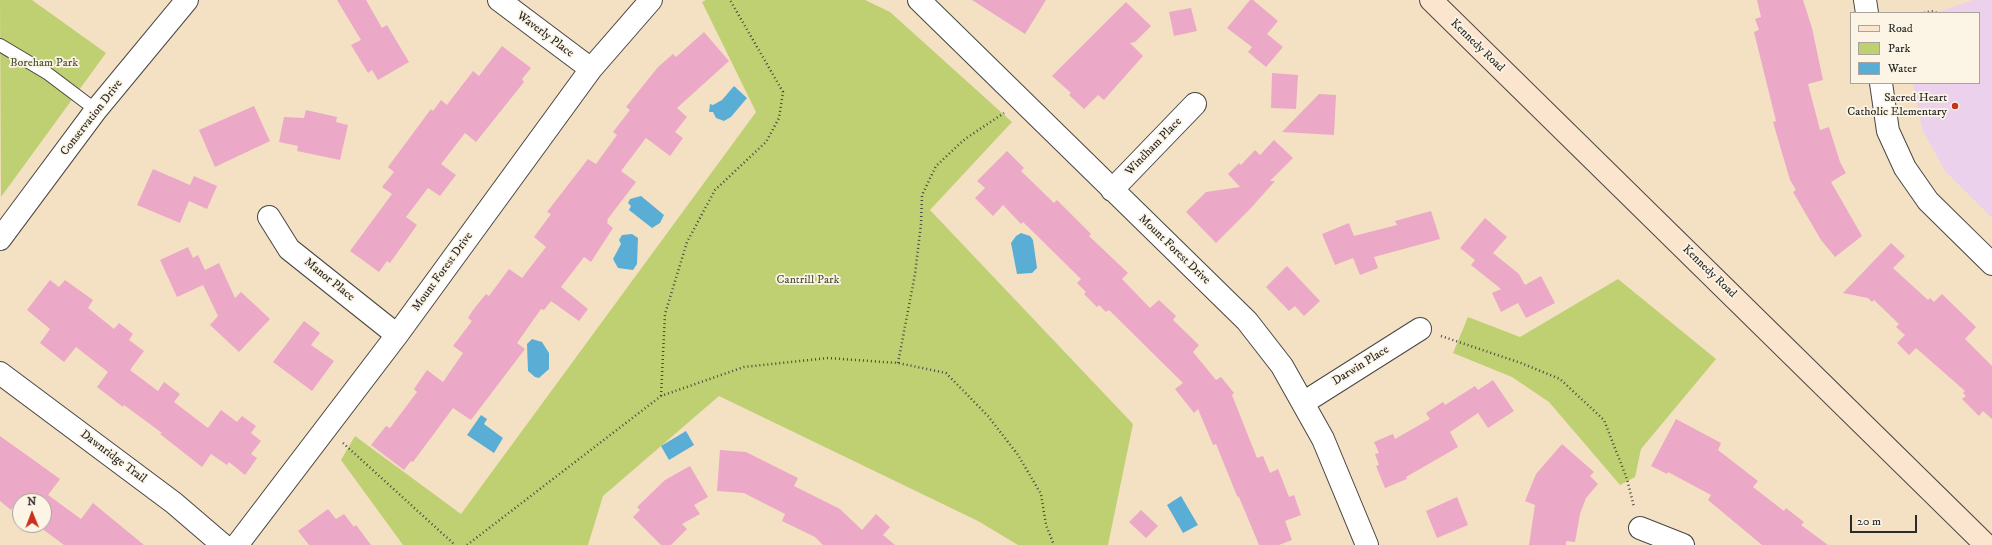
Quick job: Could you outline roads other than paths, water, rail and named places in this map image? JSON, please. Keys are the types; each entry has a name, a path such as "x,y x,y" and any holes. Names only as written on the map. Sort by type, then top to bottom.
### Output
{"main road":[{"name":"Kennedy Road","path":"1431,0 1986,545"}],"street":[{"name":"Conservation Drive","path":"0,239 96,110 187,0"},
{"name":"Waverly Place","path":"500,0 590,69"},
{"name":"Mount Forest Drive","path":"237,545 397,335 590,69 651,0"},
{"name":"Mount Forest Drive","path":"919,0 1247,321 1282,366 1323,440 1367,545"},
{"path":"1865,0 1867,12"},
{"path":"1881,84 1888,131 1905,168 1928,201 1992,264"},
{"name":"Windham Place","path":"1112,190 1195,104"},
{"name":"Manor Place","path":"269,217 290,249 397,335"},
{"name":"Darwin Place","path":"1303,403 1420,329"},
{"name":"Dawnridge Trail","path":"0,373 174,503 223,545"},
{"path":"1640,528 1683,545"}],"lane":[{"path":"0,45 47,73 96,110"}],"water":[{"path":"734,86 747,98 731,117 724,121 716,118 713,112 709,112 710,104 713,105 722,100"},
{"path":"641,196 664,215 660,223 652,228 629,210 631,206 628,203 630,199"},
{"path":"1021,233 1030,236 1033,240 1037,268 1032,273 1017,274 1011,243 1016,236"},
{"path":"632,234 638,238 637,264 633,270 618,268 613,259 621,244 619,240 622,235"},
{"path":"532,339 542,342 549,353 549,369 539,378 535,377 528,371 527,344"},
{"path":"481,415 487,419 484,424 503,438 494,453 467,435"},
{"path":"686,431 694,445 669,460 661,446"},
{"path":"1181,496 1198,525 1183,533 1167,505"}],"place":[{"name":"Sacred Heart Catholic Elementary","path":"1955,106"}],"park label":[{"name":"Boreham Park","path":"44,64"},
{"name":"Cantrill Park","path":"808,281"}]}
